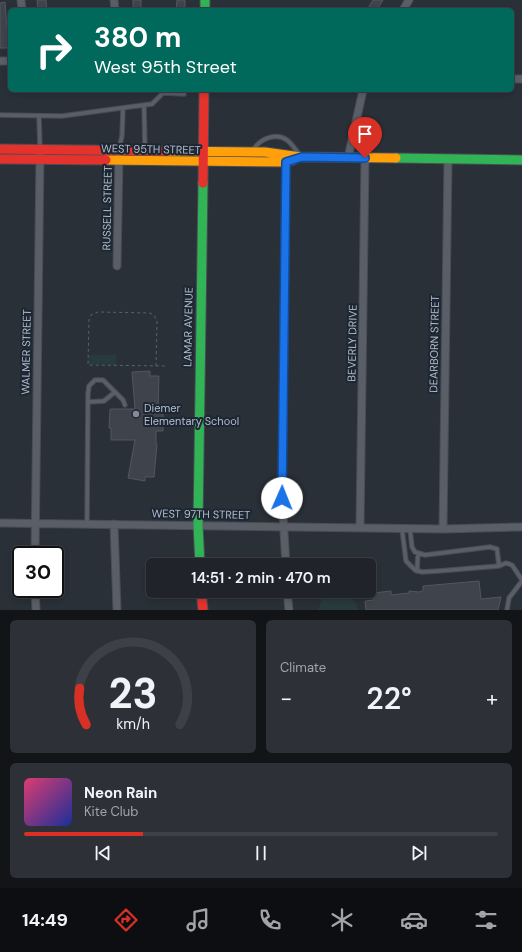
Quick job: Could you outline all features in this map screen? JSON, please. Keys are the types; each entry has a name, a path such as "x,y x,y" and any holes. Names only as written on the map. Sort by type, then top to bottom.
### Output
{"main road":[{"name":"LAMAR AVENUE","path":"200,558 198,526 204,92"},
{"name":"WEST 95TH STREET","path":"0,149 265,152 302,157 522,160"},
{"name":"WEST 95TH STREET","path":"0,159 286,162 302,157"},
{"path":"202,598 203,610"}],"street":[{"path":"348,158 363,92"},
{"name":"WALMER STREET","path":"35,546 40,149"},
{"name":"RUSSELL STREET","path":"117,266 119,150"},
{"name":"BEVERLY DRIVE","path":"360,528 365,158"},
{"name":"DEARBORN STREET","path":"443,530 448,159"},
{"path":"285,558 282,498 286,162"},
{"name":"WEST 97TH STREET","path":"0,523 443,530 522,527"},
{"path":"114,524 117,610"},
{"path":"35,598 36,610"},
{"path":"288,598 289,610"}],"lane":[{"path":"0,115 62,116 152,104 163,94 184,94"},
{"path":"144,105 145,150"},
{"path":"119,150 122,136 123,108"},
{"path":"39,116 40,149"},
{"path":"252,152 257,144 264,139 276,137 285,138 293,145 302,157"},
{"path":"87,524 89,386 95,380 103,380 124,402 125,405"},
{"path":"88,402 104,402 115,392"},
{"path":"402,529 406,561 409,566 417,571 422,572 499,566 506,563 512,565 522,580 509,598 507,610"},
{"path":"410,529 414,552 425,555 490,547 497,549 499,566"},
{"path":"417,571 418,553"}],"path":[{"path":"156,366 157,321 154,315 147,312 98,312 90,315 88,365 156,366 167,366"}],"green space":[{"path":"89,355 116,355 116,365 89,364"},
{"path":"322,598 350,598 354,601 359,610 318,610"}],"building":[{"path":"37,0 46,0 47,8 38,8"},
{"path":"133,0 141,0 141,8 133,8"},
{"path":"177,0 185,0 185,8 176,8"},
{"path":"373,0 383,0 378,8 368,8"},
{"path":"5,2 8,29 8,48 0,48 0,3"},
{"path":"150,371 150,376 159,376 158,410 163,410 163,431 156,431 157,444 154,477 145,477 145,481 128,478 135,440 111,440 111,428 109,428 110,409 135,409 132,372"},
{"path":"479,581 481,599 501,597 498,610 366,610 365,601 374,600 374,598 376,598 376,593 391,591 391,595 409,593 409,591 419,592 423,591 423,586"}],"traffic: fast":[{"path":"205,0 205,8"},
{"path":"396,158 522,160"},
{"path":"200,558 198,525 203,183"}],"traffic: slow":[{"path":"168,151 265,152 301,157 396,158"},
{"path":"106,160 286,162 293,160"}],"traffic: jam":[{"path":"203,183 204,92"},
{"path":"0,149 168,151"},
{"path":"0,159 106,160"},
{"path":"202,598 203,610"}],"place":[{"name":"Diemer Elementary School","path":"136,414"}],"route":[{"path":"282,498 286,162 302,157 365,158"}]}
